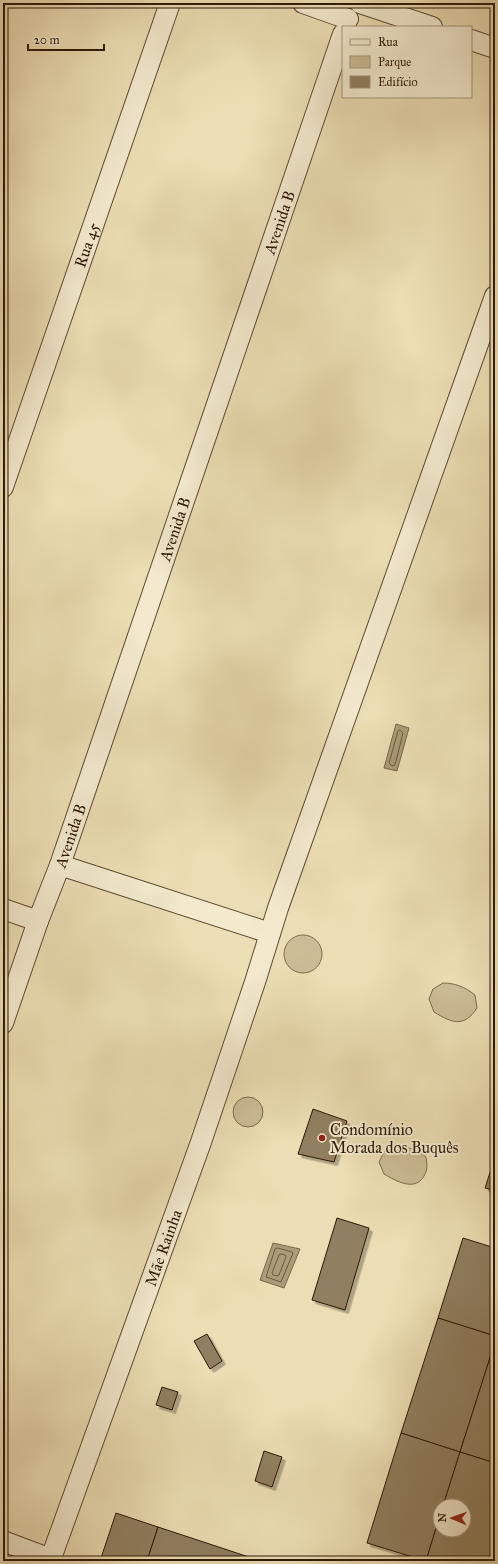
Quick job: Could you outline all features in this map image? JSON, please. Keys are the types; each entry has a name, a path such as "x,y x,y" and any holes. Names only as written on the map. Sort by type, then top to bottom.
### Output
{"street":[{"name":"Rua 45","path":"3,487 170,3"},
{"path":"303,3 347,21"},
{"path":"360,3 429,26"},
{"name":"Avenida B","path":"3,1023 38,920 60,865 342,36"},
{"path":"472,40 495,48"},
{"name":"Mãe Rainha","path":"51,1560 201,1142 270,933 495,296"},
{"path":"60,865 270,933"},
{"path":"3,909 38,920"},
{"path":"3,1541 51,1560"}],"green space":[{"path":"299,935 307,935 317,940 321,947 321,961 317,968 307,973 299,973 289,968 287,965 284,958 284,950 289,940 292,938"},
{"path":"443,983 460,986 475,995 477,1008 467,1019 457,1022 452,1021 434,1012 429,999 433,989"},
{"path":"248,1097 259,1101 263,1112 259,1123 248,1127 237,1123 233,1112 237,1101"},
{"path":"394,1146 411,1148 426,1157 426,1171 420,1181 405,1184 384,1174 379,1162 384,1152"}],"water":[{"path":"396,724 409,728 397,771 384,768"},
{"path":"273,1243 300,1249 284,1288 260,1280"}],"building":[{"name":"Condomínio Morada dos Buquês","path":"313,1109 347,1121 334,1162 298,1154"},
{"path":"495,1157 495,1191 485,1188"},
{"path":"337,1218 369,1228 345,1310 312,1300"},
{"path":"463,1238 495,1248 495,1336 438,1318"},
{"path":"438,1318 495,1336 495,1342 460,1452 401,1433"},
{"path":"207,1334 222,1361 210,1369 194,1341"},
{"path":"495,1342 495,1463 460,1452"},
{"path":"162,1387 178,1392 172,1410 156,1405"},
{"path":"401,1433 460,1452 446,1498 432,1498 433,1538 426,1561 367,1543"},
{"path":"264,1451 282,1457 272,1487 255,1481"},
{"path":"460,1452 495,1463 495,1546 490,1561 426,1561 433,1538 472,1538 472,1498 446,1498"},
{"path":"116,1513 158,1527 147,1561 100,1561"},
{"path":"158,1527 261,1561 147,1561"}],"place":[{"name":"Condomínio Morada dos Buquês","path":"322,1138"}]}
